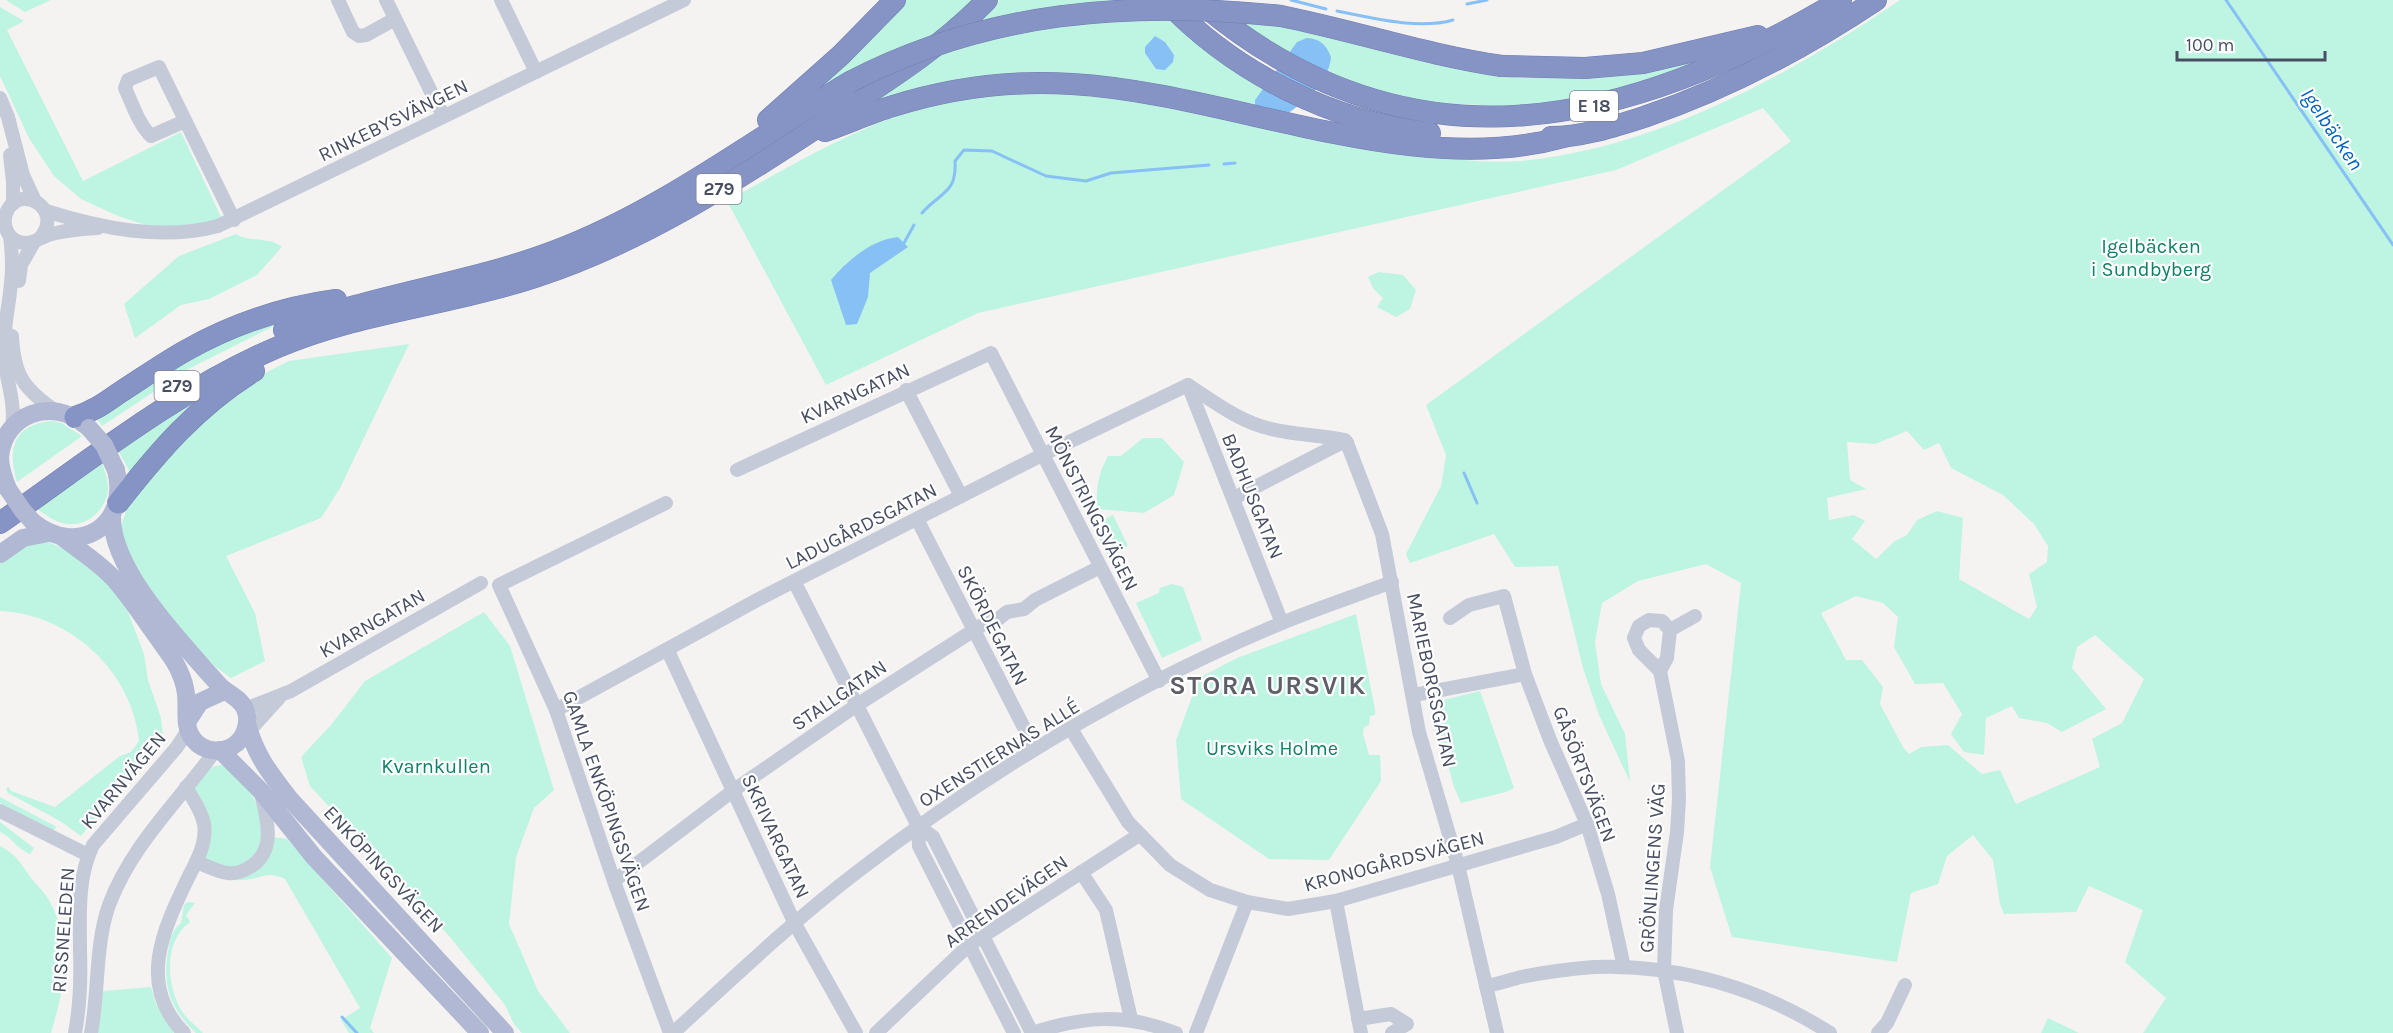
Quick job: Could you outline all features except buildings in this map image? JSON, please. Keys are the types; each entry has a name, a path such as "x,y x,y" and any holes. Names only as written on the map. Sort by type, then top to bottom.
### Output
{"highway":[{"path":"706,173 833,62 895,0"},
{"path":"792,143 944,40 987,0"},
{"name":"E 18","path":"1165,0 1231,57 1372,130 1456,136 1564,137 1625,123 1722,87 1807,44 1876,0"},
{"name":"E 18","path":"1197,0 1244,38 1272,56 1326,83 1379,101 1453,115 1480,117 1527,116 1577,110 1665,86 1713,67 1796,27 1841,0"},
{"path":"944,40 1019,17 1076,8 1134,3 1195,4 1283,17 1422,51 1502,66 1586,68 1643,63 1796,27"},
{"name":"279","path":"4,498 144,406 235,352 313,318 373,300 494,271 553,252 594,235 706,173 850,82 904,55 944,40"},
{"path":"792,143 891,107 955,91 1032,83 1103,87 1169,96 1372,130"},
{"name":"279","path":"0,524 152,417 212,380 279,347 361,318 511,284 603,251 688,208 792,143"},
{"path":"82,422 98,408 185,351 242,325 312,303 341,299 373,300"},
{"path":"115,509 170,439 195,414 241,379 319,332"}],"main road":[{"path":"54,410 82,422 104,445 117,470 120,490 111,530 124,564 155,610 224,691 239,701 247,721 241,739 235,745 218,751 201,746 188,726 186,693 179,670 114,579 101,566 33,522 23,511 4,498 1,449 12,427 29,414 54,410"},
{"path":"0,554 23,538 55,535 72,538 90,534 105,524 115,509"},
{"path":"188,726 200,702 224,691"},
{"name":"ENKÖPINGSVÄGEN","path":"247,721 254,749 289,798 505,1033"},
{"name":"ENKÖPINGSVÄGEN","path":"218,751 261,791 314,857 480,1033"}],"street":[{"path":"338,0 353,32 359,36 366,35 395,19"},
{"path":"386,0 445,116"},
{"path":"501,0 536,72"},
{"name":"RINKEBYSVÄNGEN","path":"0,98 8,117 23,175 35,201 46,211 110,226 175,234 201,231 234,220 684,0"},
{"path":"186,121 151,136 146,132 125,88 125,83 159,67 186,121 234,220"},
{"path":"0,118 10,150 14,182 13,204"},
{"path":"12,427 14,413 6,378 3,331 13,257 10,236 6,231 4,220 8,209 13,204 21,200 35,201"},
{"path":"46,211 48,222 45,232 21,265 12,330 17,372 24,385 54,410"},
{"name":"RINKEBYSVÄNGEN","path":"10,236 22,243 64,231 110,226"},
{"name":"KVARNGATAN","path":"736,470 906,390 991,353"},
{"name":"MÖNSTRINGSVÄGEN","path":"991,353 1159,681"},
{"path":"1188,385 1232,414 1270,429 1321,435 1345,440 1347,443"},
{"name":"LADUGÅRDSGATAN","path":"556,710 668,651 759,599 795,583 1042,455 1188,385"},
{"name":"BADHUSGATAN","path":"1188,385 1282,622"},
{"path":"906,390 961,496"},
{"path":"1234,498 1339,444 1347,443"},
{"name":"MARIEBORGSGATAN","path":"1347,443 1382,534 1414,695 1419,732 1458,864 1497,1033"},
{"name":"GAMLA ENKÖPINGSVÄGEN","path":"666,503 500,585 556,710 614,881 672,1033"},
{"name":"SKÖRDEGATAN","path":"917,519 1035,749"},
{"name":"STALLGATAN","path":"614,881 734,790 857,705 982,625 997,620 1007,612 1024,609 1035,600 1100,567"},
{"name":"OXENSTIERNAS ALLÉ","path":"672,1033 855,873 918,826 1035,749 1159,681 1282,622 1392,582"},
{"name":"KVARNGATAN","path":"282,694 481,583"},
{"path":"795,583 918,826 919,846 1014,1033"},
{"name":"GÅSÖRTSVÄGEN","path":"1450,618 1468,605 1504,596 1525,674 1550,740 1587,824 1608,894 1624,967"},
{"path":"1670,630 1695,616"},
{"path":"1649,620 1662,621 1670,630 1667,657 1660,671 1639,650 1634,638 1639,626 1649,620"},
{"name":"SKRIVARGATAN","path":"668,651 795,924 856,1033"},
{"name":"GRÖNLINGENS VÄG","path":"1660,671 1678,761 1677,832 1666,910 1664,970 1677,1033"},
{"path":"1414,695 1525,674"},
{"path":"247,721 282,694"},
{"path":"247,721 282,694"},
{"name":"KVARNVÄGEN","path":"88,855 93,845 177,747 188,726"},
{"name":"KRONOGÅRDSVÄGEN","path":"1071,729 1118,807 1139,835 1170,865 1210,890 1247,903 1288,909 1336,901 1556,837 1587,824"},
{"path":"184,1033 167,1010 159,990 158,953 169,920 202,848 204,824 186,787 218,751"},
{"name":"RISSNELEDEN","path":"91,1033 105,920 109,906 129,861 186,787"},
{"path":"196,862 228,873 245,871 258,862 268,846 267,820 261,791"},
{"name":"RISSNELEDEN","path":"0,811 88,855 82,876 75,1033"},
{"path":"918,826 933,837 1032,1033 1060,1024 1131,1019 1176,1033"},
{"name":"ARRENDEVÄGEN","path":"876,1033 969,945 1139,835"},
{"path":"930,868 945,860"},
{"path":"1081,872 1106,910 1131,1019"},
{"path":"1336,901 1361,1033"},
{"path":"1196,1033 1247,903"},
{"path":"1486,986 1558,971 1624,967 1664,970 1721,982 1812,1022 1830,1033"},
{"path":"1878,1033 1887,1023 1905,986"},
{"path":"1358,1019 1391,1014 1407,1024 1392,1033"}],"green space":[{"path":"6,0 51,0 25,12"},
{"path":"904,0 976,0 944,31 792,109"},
{"path":"1000,0 1154,0 1264,87 1255,108 1047,76 846,118"},
{"name":"Igelbäcken i Sundbyberg","path":"1900,0 2393,0 2393,1033 2143,1033 2166,998 2125,962 2143,910 2089,886 2076,912 2004,914 2000,904 1993,860 1973,835 1947,856 1938,884 1911,893 1897,962 1732,937 1710,867 1741,583 1706,564 1638,581 1602,603 1595,642 1601,684 1625,734 1630,782 1599,715 1583,668 1558,566 1515,567 1494,534 1410,563 1406,554 1441,486 1446,455 1426,405 1791,141 1763,108 1616,170 978,313 826,385 727,201 864,129 912,111 959,100 1007,94 1055,94 1150,104 1336,141 1464,160 1520,161 1571,154 1671,125 1719,104 1767,81 1858,28","holes":["1907,431 1924,450 1939,443 1951,468 2003,495 2034,524 2048,546 2047,562 2029,574 2037,607 2029,619 1959,579 1963,518 1937,511 1917,520 1907,535 1895,541 1876,559 1852,539 1865,521 1854,515 1829,520 1827,498 1866,489 1850,480 1847,442 1875,444","1856,596 1883,603 1898,617 1894,647 1915,684 1943,683 1962,714 1951,734 1964,752 1984,755 1986,718 2012,706 2019,718 2047,723 2062,732 2106,709 2072,668 2077,647 2095,635 2144,679 2122,723 2092,739 2100,767 2016,804 2000,770 1982,774 1948,745 1921,747 1909,754 1903,747 1880,704 1883,687 1862,660 1846,660 1821,613"]},
{"path":"0,7 24,21 7,30 83,181 181,132 222,219 174,228 146,225 118,216 81,199 54,176 29,138 0,76"},
{"path":"1234,18 1301,29 1422,61 1522,78 1570,78 1714,55 1641,85 1535,107 1432,103 1373,89 1326,72 1315,39 1299,42 1289,54"},
{"path":"236,234 271,242 282,247 257,275 209,299 181,305 135,338 124,304 179,256"},
{"path":"1379,272 1403,275 1416,290 1410,309 1396,317 1377,307 1383,298 1373,288 1368,277"},
{"path":"298,314 190,368 102,426 96,417 204,349"},
{"path":"409,344 340,488 321,518 226,556 255,613 265,661 231,678 188,640 155,598 125,547 121,527 128,504 147,475 232,393 269,371 289,361"},
{"path":"227,383 132,476 119,452 166,418"},
{"path":"52,421 61,423 82,436 17,482 13,459 16,440 29,427"},
{"path":"1143,438 1162,438 1184,462 1174,495 1144,513 1097,509 1098,481 1108,456 1121,456"},
{"path":"102,463 108,491 103,505 94,516 81,523 67,524 37,509"},
{"path":"1113,515 1128,546 1108,556 1093,525"},
{"path":"41,539 67,550 114,589 128,612 144,654 148,680 161,718 163,738 136,767 81,836 60,821 8,793 6,788 9,787 11,791 55,807 120,756 131,752 139,741 134,715 124,692 110,670 93,651 73,635 50,623 26,615 0,611 0,560"},
{"path":"1172,584 1183,587 1202,640 1162,658 1136,603 1159,593 1160,588"},
{"name":"Kvarnkullen","path":"484,612 510,646 554,790 534,808 516,857 509,924 538,991 570,1033 522,1033 514,1024 505,1005 450,937 310,786 301,757 331,725 365,681"},
{"name":"Ursviks Holme","path":"1356,614 1375,709 1375,715 1370,716 1369,725 1364,727 1363,734 1369,755 1380,755 1381,781 1329,860 1269,859 1181,799 1176,740 1199,678 1237,658"},
{"path":"1480,691 1514,788 1461,803 1454,787 1431,703"},
{"path":"222,765 231,769 250,789 260,813 264,844 250,864 226,868 205,859 193,788 208,769"},
{"path":"0,797 56,828 52,832 0,803"},
{"path":"0,822 34,848 30,854 0,832"},
{"path":"272,837 287,839 392,958 370,1028 374,1033 349,1033 341,1020 360,1008 285,879 273,875 240,880 215,877 215,875 237,878"},
{"path":"0,846 18,860 45,894 63,937 65,953 63,984 51,1033 0,1033"},
{"path":"188,902 195,903 186,915 190,922 181,930 171,952 171,978 177,1002 183,1013 203,1033 196,1033 180,1015 170,997 166,976 170,940 181,923 184,905"},
{"path":"151,987 156,1004 174,1033 95,1033 103,991"},
{"path":"2048,1018 2079,1033 2041,1033"}],"water":[{"path":"1155,36 1165,42 1174,55 1173,62 1165,70 1156,69 1145,53 1145,47"},
{"path":"1307,38 1322,43 1331,57 1320,85 1297,107 1281,118 1255,108 1255,100 1297,42"},
{"path":"898,237 908,247 870,273 868,297 857,324 846,325 831,280 861,252 879,242"}],"waterway":[{"path":"1291,0 1326,9"},
{"path":"1467,4 1487,0"},
{"name":"Igelbäcken","path":"2226,0 2393,245"},
{"path":"1337,11 1380,20 1411,23 1440,23 1453,20"},
{"path":"922,213 946,192 953,180 955,161 964,150 992,151 1046,176 1086,181 1111,173 1209,165"},
{"path":"1224,164 1235,163"},
{"path":"904,243 914,225"},
{"path":"1464,473 1477,503"},
{"path":"342,1017 357,1033"}],"district":[{"name":"STORA URSVIK","path":"1268,685"}]}
